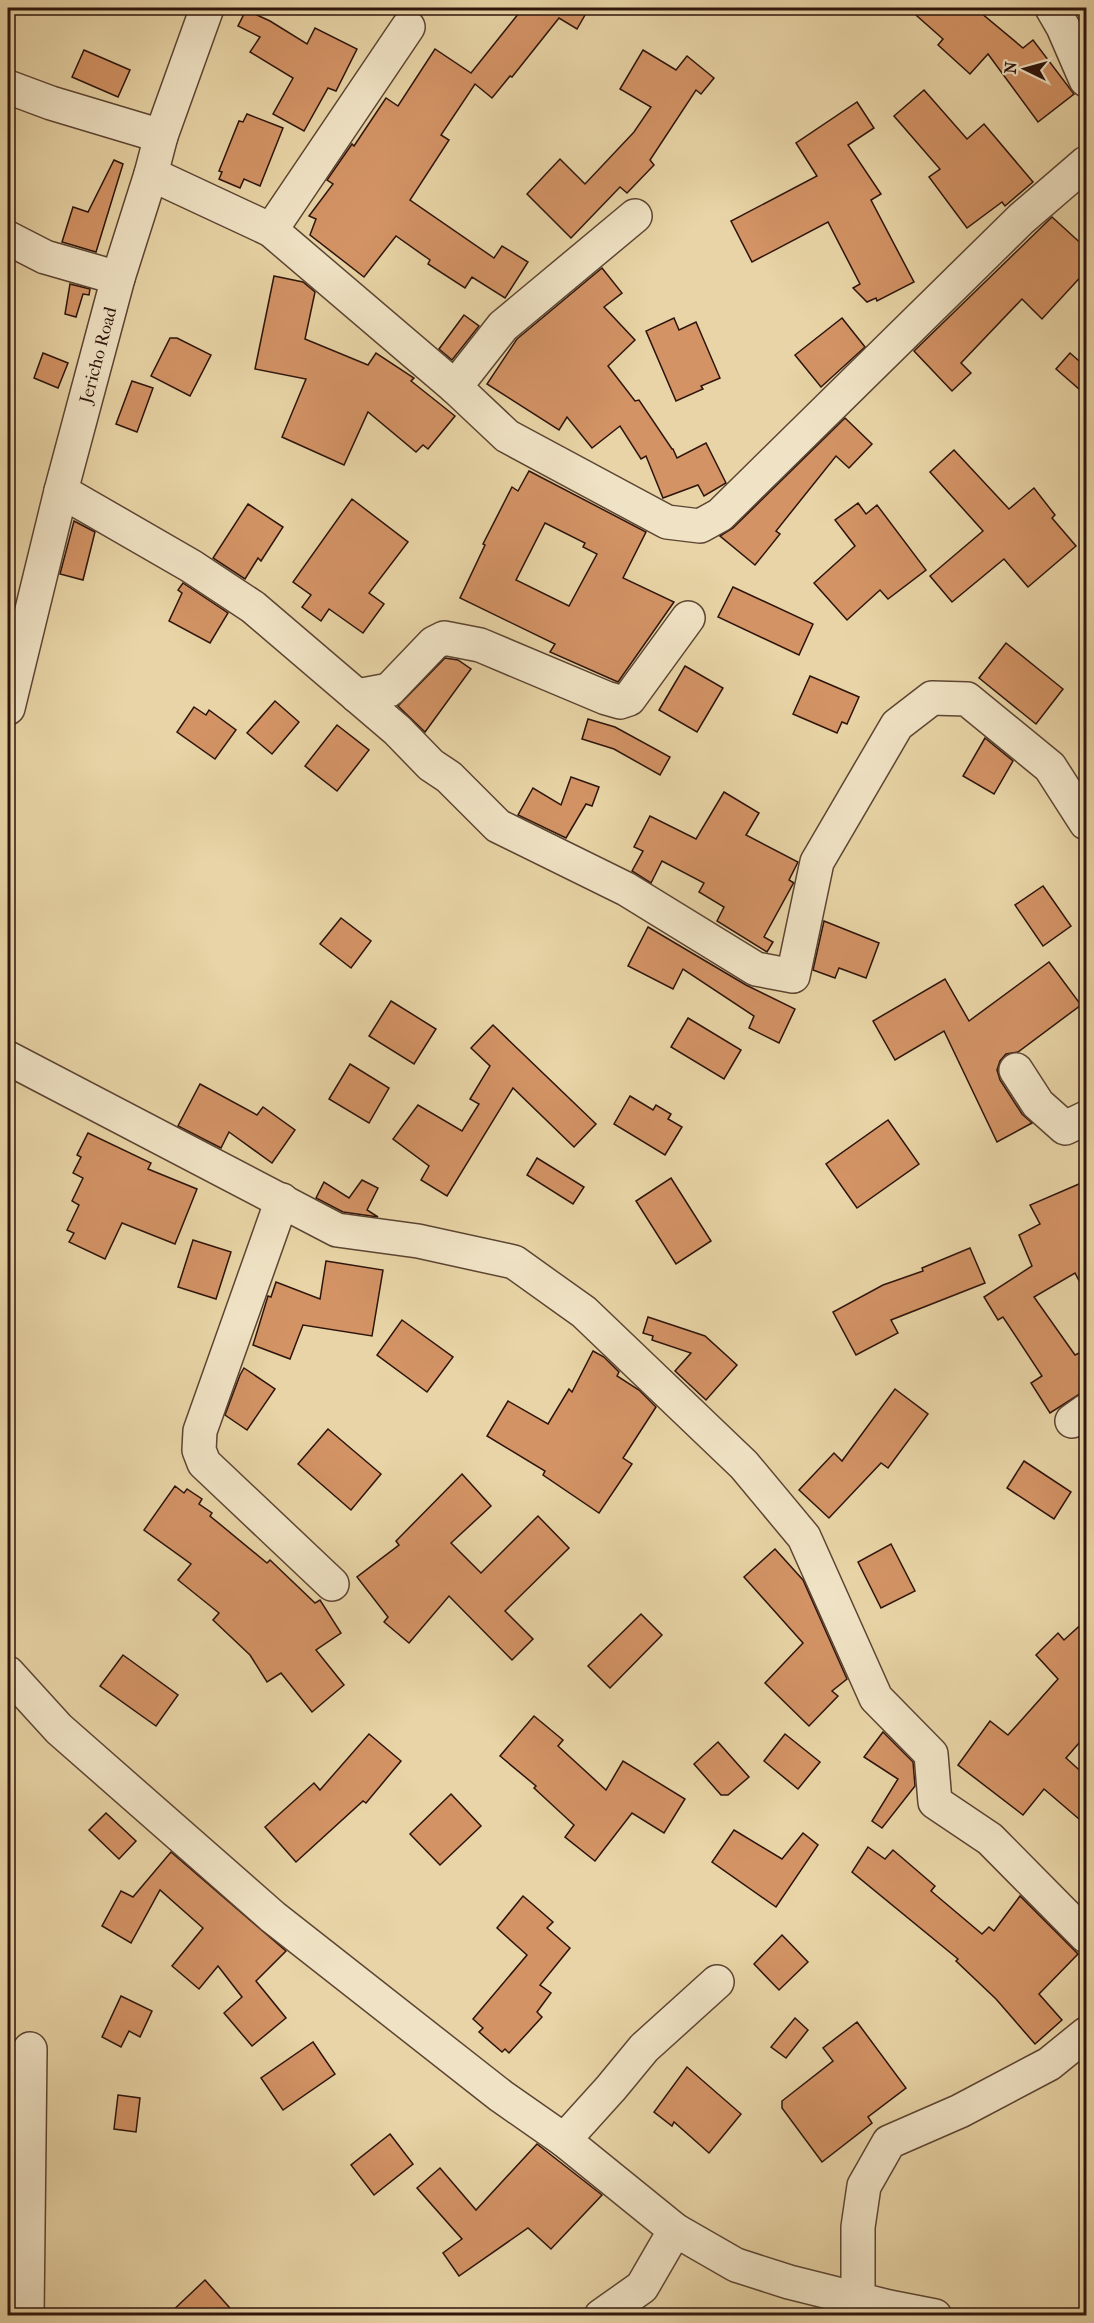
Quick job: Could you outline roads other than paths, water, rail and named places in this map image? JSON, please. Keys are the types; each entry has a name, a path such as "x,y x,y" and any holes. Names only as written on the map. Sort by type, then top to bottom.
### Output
{"street":[{"name":"Jericho Road","path":"8,708 61,491 118,279 161,136 207,8"},
{"path":"1052,8 1063,27 1086,80"},
{"path":"272,230 408,27"},
{"path":"8,87 51,103 161,136"},
{"path":"151,174 272,230 455,387 507,436 667,522 700,526 720,515 1021,219 1086,163"},
{"path":"455,387 503,326 635,216"},
{"path":"8,238 45,257 118,279"},
{"path":"61,491 191,566 253,607 397,730 498,826 626,890 756,969 793,976 817,861 897,725 932,698 967,699 1050,767 1086,823"},
{"path":"357,696 389,690 434,642 444,638 480,645 620,702 629,699 688,618"},
{"path":"8,1058 337,1230 418,1241 514,1262 584,1312 744,1465 804,1537 876,1698 931,1754 935,1802 990,1839 1086,1936"},
{"path":"1016,1070 1038,1104 1065,1128 1086,1118"},
{"path":"282,1200 200,1431 199,1450 204,1463 332,1584"},
{"path":"8,1673 59,1729 273,1917 501,2096 564,2140 675,2230 736,2265 845,2303 935,2316"},
{"path":"564,2140 644,2048 717,1982"},
{"path":"845,2303 864,2186 889,2142 960,2111 1049,2064 1086,2034"},
{"path":"27,2316 30,2049"},
{"path":"601,2316 642,2287 675,2230"}]}
